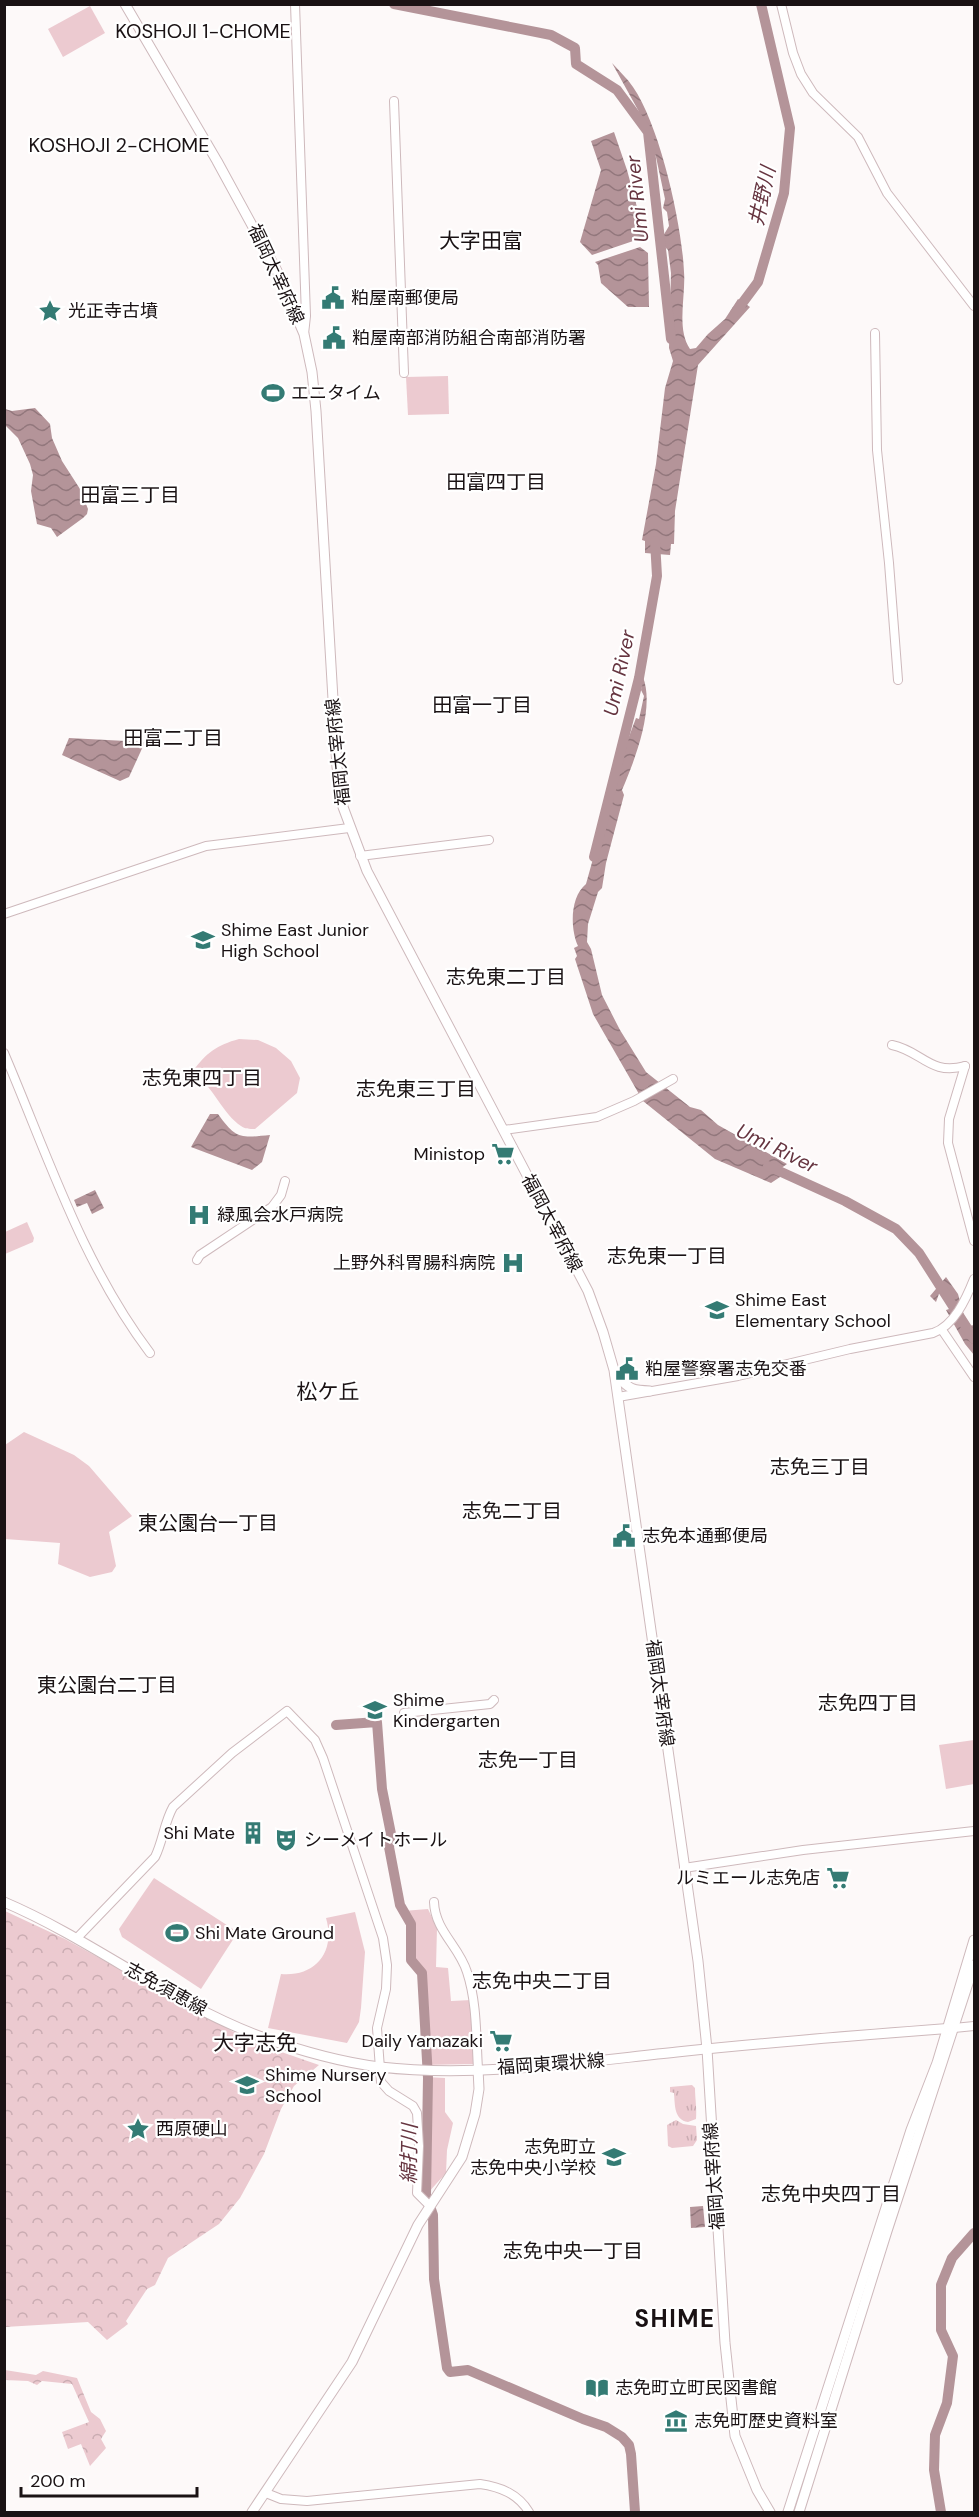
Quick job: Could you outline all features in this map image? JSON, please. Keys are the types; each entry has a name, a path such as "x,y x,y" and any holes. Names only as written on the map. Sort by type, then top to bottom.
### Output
{"main road":[{"name":"福岡太宰府線","path":"125,4 251,221 277,271 304,334 312,372 316,411 336,748 343,807 349,828 360,856 504,1130 534,1192 588,1291 615,1375 698,1961 707,2049 725,2343 735,2436 757,2490 770,2512"},
{"path":"615,1375 625,1386 634,1390 650,1391"},
{"name":"志免須恵線","path":"4,1902 43,1918 191,2004 249,2031 335,2059 379,2067 478,2069"},
{"path":"799,2512 950,2028 975,1940"},
{"path":"788,2512 911,2130 975,1965"},
{"name":"福岡東環状線","path":"252,2512 352,2362 418,2225 458,2164 467,2145 476,2114 478,2069 612,2060 707,2049 950,2028"}],"street":[{"path":"295,4 306,309 304,334"},
{"path":"781,4 792,53 813,93 858,137 886,193 975,306"},
{"path":"394,101 404,373"},
{"path":"875,333 877,450 898,680"},
{"path":"4,914 190,850 275,836 349,828"},
{"path":"360,856 489,840"},
{"path":"892,1045 908,1050 934,1067 946,1069 965,1066 947,1130 950,1152 975,1240"},
{"path":"4,1053 75,1225 119,1310 150,1353"},
{"path":"504,1130 597,1117 673,1079"},
{"path":"197,1260 200,1255 272,1207 278,1201 285,1181"},
{"path":"618,1396 738,1376 850,1349 909,1339 944,1329 965,1300 975,1280"},
{"path":"944,1329 975,1377"},
{"path":"404,1713 490,1704 494,1700"},
{"path":"77,1938 155,1857 162,1842 167,1818 173,1807 232,1753 287,1711 315,1740 323,1758 383,1938 387,1965 386,1989 377,2019 381,2082 385,2088 406,2101 417,2113 419,2146 417,2193 430,2206"},
{"path":"684,1868 803,1850 975,1831"},
{"path":"434,1902 439,1924 463,1962 472,1988 478,2069"},
{"path":"950,2028 975,2026"},
{"path":"266,2493 281,2499 307,2501 480,2484 493,2486 516,2495 530,2512"}],"green space":[{"path":"90,6 105,33 63,57 48,29"},
{"path":"448,376 449,414 408,415 406,377"},
{"path":"239,1039 258,1040 276,1048 291,1061 300,1078 297,1093 255,1129 244,1128 235,1121 193,1071 213,1050"},
{"path":"27,1222 34,1238 33,1242 5,1254 5,1232"},
{"path":"24,1432 74,1455 89,1466 132,1516 109,1532 116,1566 112,1572 90,1577 58,1564 60,1543 5,1539 5,1445"},
{"path":"974,1740 974,1784 946,1789 939,1745"},
{"name":"Shi Mate Ground","path":"154,1878 233,1929 234,1938 201,1989 122,1937 119,1929"},
{"path":"428,1909 437,1928 436,1967 448,1968 451,2001 471,2000 474,2064 424,2065 424,1971 411,1959 411,1920 403,1911"},
{"path":"5,1911 65,1939 250,2041 319,2065 294,2086 281,2109 264,2154 240,2198 219,2224 168,2258 155,2285 147,2289 126,2321 128,2324 107,2340 88,2322 5,2327"},
{"path":"355,1912 365,1952 359,2022 347,2043 268,2028 281,1974 293,1974 313,1967 320,1960 328,1942 326,1918"},
{"path":"426,2077 445,2078 445,2112 453,2123 447,2150 446,2173 427,2194"},
{"path":"692,2085 695,2088 696,2119 688,2122 683,2121 678,2115 674,2093 670,2092 670,2087"},
{"path":"676,2120 683,2124 696,2126 697,2140 693,2146 672,2148 668,2146 667,2125"},
{"path":"5,2370 36,2375 43,2371 77,2378 91,2412 100,2419 106,2431 101,2439 106,2448 90,2466 81,2444 68,2449 62,2432 89,2422 72,2384 42,2381 37,2385 28,2381 5,2380"}],"water":[{"path":"612,63 631,84 643,104 668,176 682,252 683,332 690,349 696,348 725,319 738,299 750,307 698,365 675,511 674,544 671,544 670,555 645,553 645,541 642,540 656,464 665,388 673,361 669,348 671,273 668,250 663,245 663,236 669,226 667,212 663,208 665,199 656,157 638,110"},
{"path":"614,132 645,237 592,255 580,242 601,170 591,141"},
{"path":"640,247 648,253 649,307 628,307 601,283 598,265 595,262"},
{"path":"35,408 50,424 52,438 62,461 80,489 88,509 83,518 57,537 51,528 37,524 31,491 33,475 30,464 18,438 5,425 5,409 12,411"},
{"path":"643,677 647,704 642,734 622,790 624,795 606,863 602,888 598,892 588,924 587,942 591,949 602,995 646,1072 690,1107 701,1110 718,1125 787,1164 780,1169 780,1177 771,1183 715,1159 643,1101 593,1014 575,959 577,956 574,948 578,946 573,922 574,905 586,884 621,758 636,718 639,719 644,696 641,690"},
{"path":"69,738 145,742 129,777 120,781 62,755"},
{"path":"210,1114 218,1114 234,1132 240,1135 270,1135 262,1162 252,1170 191,1147"},
{"path":"95,1190 104,1208 92,1214 87,1203 77,1207 74,1200"},
{"path":"946,1277 958,1294 966,1323 969,1326 974,1325 974,1355 965,1344 946,1310 952,1308 953,1304 946,1293 940,1291 936,1302 930,1296"},
{"path":"703,2206 705,2227 691,2228 690,2207"}],"waterway":[{"name":"Umi River","path":"394,4 551,35 575,48 576,64 617,90 648,132 671,339"},
{"name":"井野川","path":"735,313 758,282 784,193 790,128 761,4"},
{"name":"Umi River","path":"594,857 639,678 657,576 655,541"},
{"name":"Umi River","path":"768,1166 845,1201 896,1229 919,1253 974,1339"},
{"name":"綿打川","path":"336,1725 377,1722 382,1789 391,1834 389,1847 400,1905 411,1924 411,1960 422,1973 428,2078 426,2195 433,2215 434,2279 447,2368 450,2372 468,2370 606,2427 622,2437 629,2445 631,2454 635,2512"},
{"name":"Umi River","path":"941,2512 934,2470 935,2435 947,2403 953,2356 941,2330 941,2285 952,2258 974,2233"}],"place":[{"name":"粕屋南郵便局","path":"333,298"},
{"name":"光正寺古墳","path":"50,311"},
{"name":"粕屋南部消防組合南部消防署","path":"334,338"},
{"name":"エニタイム","path":"273,393"},
{"name":"Shime East Junior High School","path":"203,940"},
{"name":"Ministop","path":"503,1154"},
{"name":"緑風会水戸病院","path":"199,1215"},
{"name":"上野外科胃腸科病院","path":"513,1263"},
{"name":"Shime East Elementary School","path":"717,1310"},
{"name":"粕屋警察署志免交番","path":"627,1369"},
{"name":"志免本通郵便局","path":"624,1536"},
{"name":"Shime Kindergarten","path":"375,1710"},
{"name":"Shi Mate","path":"253,1833"},
{"name":"シーメイトホール","path":"286,1840"},
{"name":"ルミエール志免店","path":"838,1878"},
{"name":"Shi Mate Ground","path":"177,1933"},
{"name":"Daily Yamazaki","path":"501,2041"},
{"name":"Shime Nursery School","path":"247,2085"},
{"name":"西原硬山","path":"138,2129"},
{"name":"志免町立 志免中央小学校","path":"614,2157"},
{"name":"志免町立町民図書館","path":"597,2388"},
{"name":"志免町歴史資料室","path":"676,2421"}],"district":[{"name":"KOSHOJI 1-CHOME","path":"203,31"},
{"name":"KOSHOJI 2-CHOME","path":"119,145"},
{"name":"大字田富","path":"481,241"},
{"name":"田富四丁目","path":"496,482"},
{"name":"田富三丁目","path":"130,495"},
{"name":"田富一丁目","path":"482,705"},
{"name":"田富二丁目","path":"173,738"},
{"name":"志免東二丁目","path":"506,977"},
{"name":"志免東四丁目","path":"202,1078"},
{"name":"志免東三丁目","path":"416,1089"},
{"name":"志免東一丁目","path":"667,1256"},
{"name":"松ケ丘","path":"328,1392"},
{"name":"志免三丁目","path":"820,1467"},
{"name":"志免二丁目","path":"512,1511"},
{"name":"東公園台一丁目","path":"208,1523"},
{"name":"東公園台二丁目","path":"107,1685"},
{"name":"志免四丁目","path":"868,1703"},
{"name":"志免一丁目","path":"528,1760"},
{"name":"志免中央二丁目","path":"542,1981"},
{"name":"大字志免","path":"255,2043"},
{"name":"志免中央四丁目","path":"831,2194"},
{"name":"志免中央一丁目","path":"573,2251"},
{"name":"SHIME","path":"675,2318"}]}
